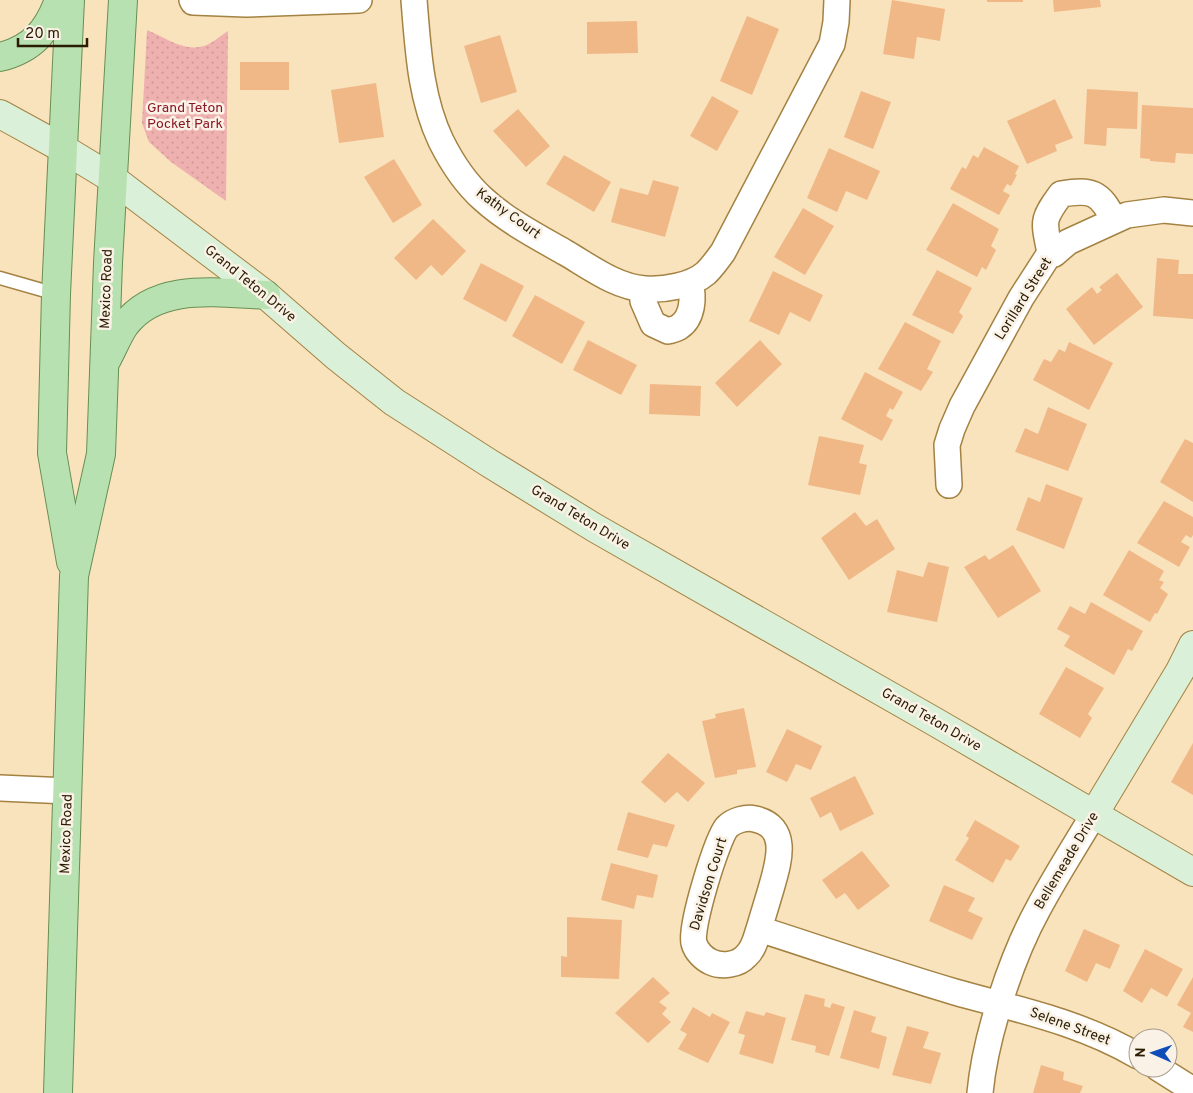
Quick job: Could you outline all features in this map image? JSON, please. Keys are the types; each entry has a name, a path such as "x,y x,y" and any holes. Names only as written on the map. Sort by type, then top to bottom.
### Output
{"main road":[{"path":"0,56 11,54 36,40 52,20 60,0"},
{"name":"Mexico Road","path":"70,0 56,294 52,453 74,576"},
{"name":"Mexico Road","path":"58,1093 74,576 101,454 112,179 123,0"},
{"path":"105,362 126,325 144,306 170,296 203,292 266,295"}],"street":[{"path":"193,1 246,4 359,0"},
{"name":"Kathy Court","path":"414,0 418,54 425,96 441,141 463,179 484,200 525,230 612,279 628,286 642,288 663,288 690,283 706,273 723,252 832,44 837,0"},
{"name":"Grand Teton Drive","path":"0,114 62,148 112,179 266,295 336,356 394,402 489,463 595,528 1193,872"},
{"path":"1050,253 1044,223 1061,194 1080,191 1092,194 1105,202 1114,220"},
{"name":"Lorillard Street","path":"948,485 947,446 962,406 1021,298 1050,253 1054,254 1068,242 1127,214 1164,210 1193,213"},
{"path":"642,288 644,301 652,324 668,331 680,326 689,314 693,293 690,283"},
{"name":"Bellemeade Drive","path":"980,1093 987,1052 1000,1004 1014,962 1037,910 1094,814 1186,674 1193,645"},
{"path":"0,788 68,791"},
{"name":"Davidson Court","path":"753,818 766,823 778,835 780,857 759,929 754,946 746,957 730,964 719,966 708,961 700,954 693,942 693,927 718,842 727,827 740,819 753,818"},
{"path":"759,929 1000,1004"},
{"name":"Selene Street","path":"1000,1004 1050,1017 1098,1035 1128,1051"},
{"path":"1174,1078 1193,1090"}],"lane":[{"path":"0,278 56,294"}],"green space":[{"name":"Grand Teton Pocket Park","path":"147,30 174,43 189,47 204,46 228,31 226,201 171,162 149,142 142,123"}],"building":[{"path":"892,0 945,9 940,41 917,37 914,59 883,54"},
{"path":"987,0 1023,0 1023,2 987,2"},
{"path":"1053,0 1100,0 1101,7 1054,12"},
{"path":"747,16 779,29 752,95 720,81"},
{"path":"637,21 638,53 587,54 587,22"},
{"path":"500,35 517,92 481,103 464,46"},
{"path":"240,62 289,62 289,90 240,90"},
{"path":"376,83 384,137 339,143 331,90"},
{"path":"1087,89 1138,92 1137,129 1107,128 1106,146 1084,144"},
{"path":"861,91 891,102 873,149 844,137"},
{"path":"712,96 739,111 717,151 690,136"},
{"path":"1055,99 1073,138 1055,145 1057,151 1027,164 1007,121"},
{"path":"1142,105 1193,108 1193,154 1176,153 1175,163 1150,161 1150,159 1140,158"},
{"path":"518,109 550,146 526,167 493,131"},
{"path":"984,147 1019,166 1011,186 1007,184 1003,191 1010,195 999,215 950,189 962,167 966,169 973,155 978,158"},
{"path":"829,148 880,171 867,200 846,191 837,212 807,198"},
{"path":"564,155 611,182 594,212 546,184"},
{"path":"394,159 422,205 393,223 364,177"},
{"path":"653,180 679,187 665,237 611,222 620,188 648,195"},
{"path":"953,203 999,229 991,246 996,250 986,270 982,267 977,277 926,250"},
{"path":"803,208 834,226 805,275 774,257"},
{"path":"433,219 466,251 442,276 431,265 416,280 394,258"},
{"path":"1157,258 1179,260 1178,274 1193,274 1193,319 1153,316"},
{"path":"481,263 524,286 506,322 463,299"},
{"path":"937,270 972,288 959,312 963,316 953,334 912,315"},
{"path":"773,271 823,295 810,322 790,312 779,335 749,321"},
{"path":"1117,273 1143,307 1094,345 1066,309 1092,287 1097,294 1102,290 1099,287"},
{"path":"535,295 585,322 562,364 512,336"},
{"path":"905,322 941,341 927,369 933,372 921,391 878,369"},
{"path":"588,340 637,365 621,395 573,370"},
{"path":"760,340 782,364 737,407 715,383"},
{"path":"1069,342 1113,363 1089,410 1033,380 1044,359 1051,362 1059,349 1065,352"},
{"path":"865,372 903,392 893,410 890,408 886,416 893,420 882,441 841,419"},
{"path":"650,384 701,386 700,416 649,414"},
{"path":"1048,407 1087,424 1068,471 1015,452 1025,428 1038,434"},
{"path":"819,436 864,445 859,463 867,465 860,495 808,485"},
{"path":"1185,439 1193,443 1193,502 1160,482"},
{"path":"1046,484 1083,498 1064,549 1016,530 1028,497 1040,502"},
{"path":"1164,501 1193,517 1193,535 1191,538 1186,535 1181,542 1190,547 1179,567 1137,543"},
{"path":"855,512 866,526 877,519 895,549 849,580 821,538"},
{"path":"1013,545 1041,591 998,618 964,567 985,555 989,560"},
{"path":"1129,550 1164,571 1159,580 1164,582 1160,588 1168,594 1157,614 1155,613 1150,622 1103,595"},
{"path":"928,562 949,567 937,622 887,612 897,570 923,577"},
{"path":"1091,602 1143,631 1132,651 1128,649 1114,675 1064,646 1070,636 1057,629 1070,606 1085,614"},
{"path":"1066,667 1104,688 1088,714 1092,718 1080,738 1039,714"},
{"path":"744,708 756,767 737,770 737,774 715,778 702,721 716,718 715,714"},
{"path":"787,729 822,746 811,770 796,764 787,782 766,772"},
{"path":"1193,743 1193,795 1171,782"},
{"path":"668,753 705,783 688,802 677,792 665,803 641,782"},
{"path":"855,776 874,814 840,831 831,812 820,818 810,798"},
{"path":"628,812 675,825 667,847 653,844 648,858 617,850"},
{"path":"975,820 1020,846 1011,861 1006,859 993,883 955,860 969,838 966,836"},
{"path":"862,851 890,886 858,910 845,893 836,899 822,880"},
{"path":"611,863 658,875 653,898 637,895 634,909 601,900"},
{"path":"944,885 975,898 968,911 983,918 972,940 929,921"},
{"path":"567,917 622,920 619,979 561,977 561,956 567,957"},
{"path":"1084,929 1120,945 1110,969 1096,963 1087,982 1065,971"},
{"path":"1145,949 1183,969 1167,997 1151,988 1142,1003 1123,991"},
{"path":"653,977 670,993 659,1002 667,1008 662,1014 671,1022 648,1043 615,1013"},
{"path":"1193,977 1193,1032 1183,1027 1191,1013 1177,1005"},
{"path":"805,994 825,999 824,1006 830,1008 832,1003 845,1007 829,1056 815,1052 816,1046 791,1040"},
{"path":"693,1007 710,1017 712,1013 730,1022 708,1063 678,1049 687,1034 680,1030"},
{"path":"854,1010 876,1017 871,1032 887,1037 879,1069 840,1058"},
{"path":"746,1011 764,1016 766,1012 786,1018 773,1064 739,1054 745,1035 738,1033"},
{"path":"907,1026 929,1032 923,1048 941,1053 931,1084 892,1075"},
{"path":"1041,1065 1064,1072 1063,1080 1083,1086 1080,1093 1033,1093"}]}
